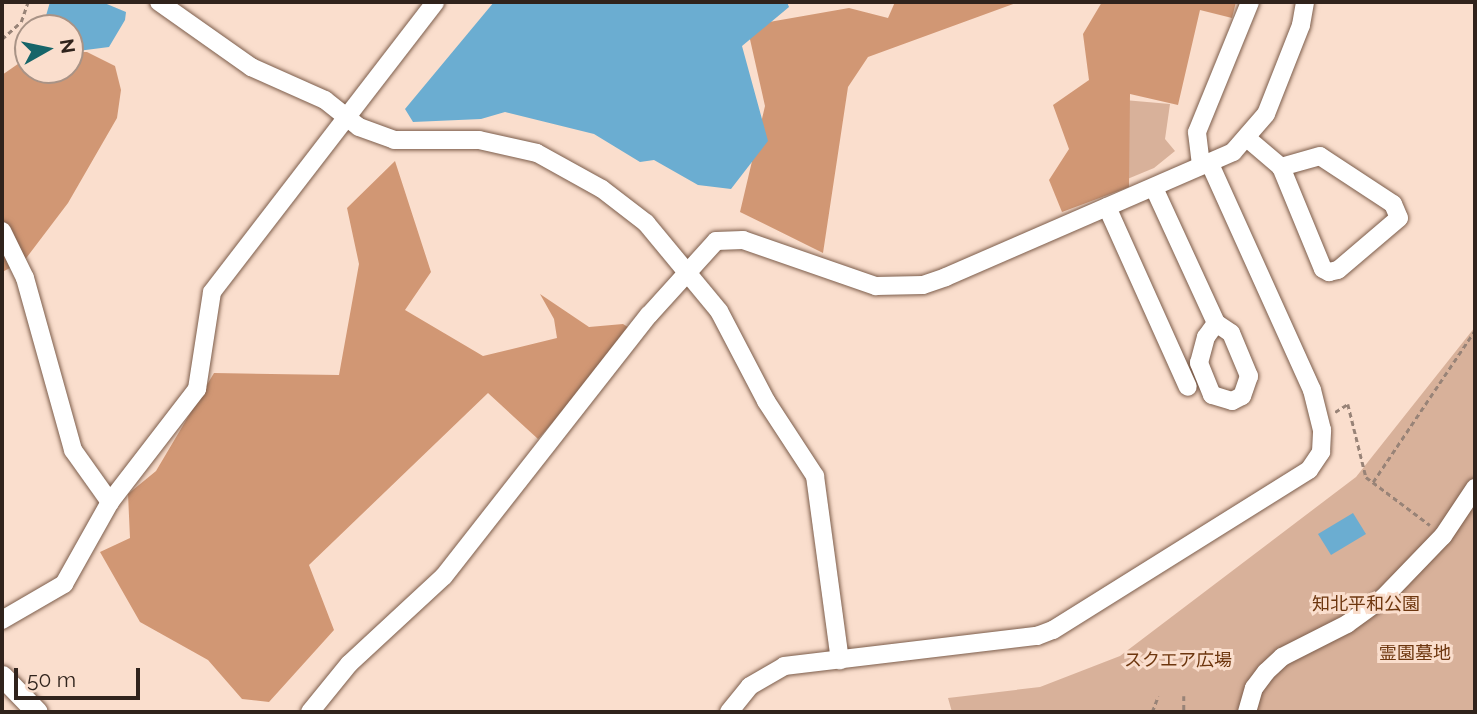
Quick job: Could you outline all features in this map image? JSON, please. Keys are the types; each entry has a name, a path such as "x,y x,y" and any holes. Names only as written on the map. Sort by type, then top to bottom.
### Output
{"main road":[{"path":"2,676 37,712"}],"street":[{"path":"159,2 251,67 325,100 345,118 394,140 479,140 537,153 631,208 689,271 719,312 766,401 815,477 840,660"},
{"path":"2,620 64,584 110,502 197,388 212,292 435,2"},
{"path":"729,712 750,686 784,666 1037,636 1053,630 1309,470 1321,452 1320,422 1312,390 1205,164 1197,132 1250,2"},
{"path":"310,712 349,664 444,576 704,250 729,239 876,286 923,285 1233,152 1248,139 1266,114 1301,25 1305,2"},
{"path":"1248,139 1281,167 1282,179 1323,269 1329,272 1338,270 1399,219 1393,204 1320,156 1281,167"},
{"path":"1154,188 1216,323"},
{"path":"1107,207 1188,387"},
{"path":"2,231 25,278 73,450 110,502"},
{"path":"1247,712 1254,688 1282,657 1338,629 1384,597 1444,535 1475,488"}],"path":[{"path":"2,39 21,22 28,2"},
{"path":"1373,482 1475,330"},
{"path":"1320,422 1348,404 1360,467 1373,482 1444,535"},
{"path":"1152,712 1158,696"},
{"path":"1184,696 1184,712"}],"green space":[{"path":"1124,100 1170,104 1165,139 1175,151 1154,168 1125,180"},
{"name":"知北平和公園","path":"1475,327 1475,712 952,712 948,698 1040,687 1120,656 1356,477"}],"shaded area":[{"path":"895,2 1019,2 868,57 848,87 823,253 740,212 765,106 747,26 849,8 888,18"},
{"path":"1102,2 1236,2 1232,18 1200,10 1178,105 1130,94 1129,187 1062,212 1049,180 1069,149 1053,105 1089,80 1083,34"},
{"path":"84,52 87,52 115,66 121,90 117,118 68,203 24,261 2,272 2,75 14,67 14,84 84,84"},
{"path":"395,161 431,272 405,310 483,356 557,338 554,319 540,294 589,327 623,324 634,331 538,439 488,393 309,565 334,630 269,702 242,699 208,660 140,622 100,552 130,538 128,494 156,471 214,373 339,375 359,264 347,208"}],"water":[{"path":"50,2 102,2 126,12 125,20 109,47 84,50 84,14 46,14"},
{"path":"494,2 787,2 789,7 742,46 768,141 731,189 698,185 654,160 640,162 594,134 505,112 481,119 413,122 405,109"},
{"path":"1353,513 1366,534 1331,555 1318,534"}],"park label":[{"name":"霊園墓地","path":"1415,653"},
{"name":"スクエア広場","path":"1178,660"}]}
